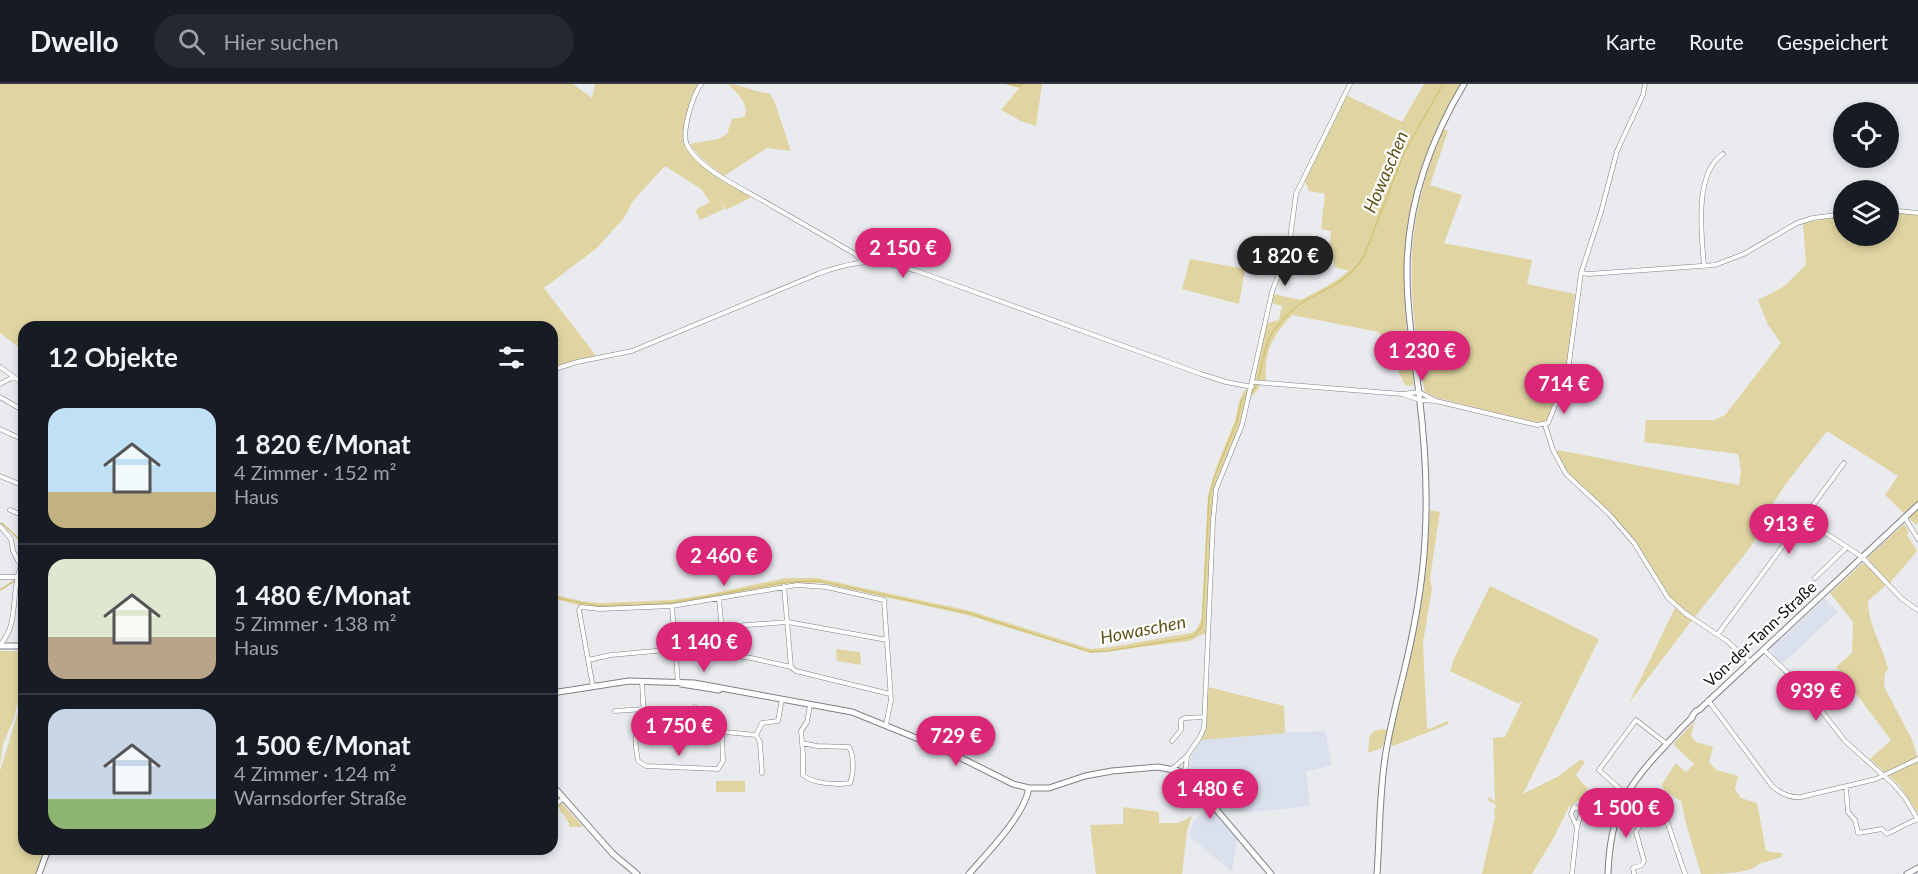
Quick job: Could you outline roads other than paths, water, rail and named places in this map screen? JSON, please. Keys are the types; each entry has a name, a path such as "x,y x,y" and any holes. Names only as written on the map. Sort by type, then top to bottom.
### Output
{"street":[{"path":"701,84 694,96 686,134 687,144 697,157 723,177 855,254 862,261"},
{"path":"1172,769 1187,756 1202,734 1205,717 1215,496 1242,425 1272,292 1292,236 1296,194 1350,84"},
{"path":"1377,874 1383,773 1414,626 1424,559 1426,472 1408,302 1409,242 1417,196 1429,154 1464,84"},
{"path":"1402,394 1420,400 1436,401 1537,425 1545,424 1551,418 1569,363 1581,273 1601,212 1617,151 1643,95 1645,84"},
{"path":"1704,267 1702,198 1708,176 1718,157 1723,154"},
{"path":"1899,211 1918,213"},
{"path":"1581,273 1704,267 1725,263 1797,223 1833,215"},
{"path":"558,368 576,362 632,351 820,273 862,261 890,264 917,272 1226,382 1402,394 1419,392 1436,401"},
{"path":"0,367 18,380"},
{"path":"0,384 13,377"},
{"path":"0,398 18,408"},
{"path":"1545,424 1557,458 1566,474 1642,552 1665,594 1676,607 1718,634 1750,662"},
{"path":"0,429 18,437"},
{"path":"1718,634 1844,462"},
{"path":"0,476 18,484"},
{"name":"Von-der-Tann-Straße","path":"1608,874 1609,847 1613,827 1626,793 1644,768 1696,711 1918,505"},
{"path":"10,510 18,513"},
{"path":"1803,518 1862,557 1902,599 1918,610"},
{"path":"1905,518 1918,539"},
{"path":"0,526 9,536 13,551 18,558"},
{"path":"1815,578 1847,547"},
{"path":"0,646 8,634 15,608 18,574"},
{"path":"0,577 16,577"},
{"path":"593,687 579,610 581,607 600,609 672,606 784,586 815,585 885,600 890,694 885,725"},
{"path":"784,586 791,667"},
{"path":"719,599 724,654"},
{"path":"672,606 678,683"},
{"path":"721,627 788,622 887,640"},
{"path":"8,634 11,646"},
{"path":"0,646 18,646"},
{"path":"588,660 611,655 677,649 724,654 791,667 796,671 890,694"},
{"path":"1764,650 1805,690 1845,741 1884,775 1905,798 1918,819 1887,834 1882,829 1858,833 1855,820 1848,812 1846,787"},
{"path":"642,681 645,721 650,726 695,729 722,735 725,732 756,735"},
{"path":"558,692 642,681 694,683 852,712 965,759 1013,784 1029,788 1049,788 1085,776 1121,769 1158,767 1172,769 1185,774 1271,874"},
{"path":"756,735 762,723 778,721 782,699"},
{"path":"1708,700 1768,780 1781,793 1797,797 1846,787 1884,775 1918,759"},
{"path":"802,743 849,747 852,753 850,783 825,782 803,776 801,730 807,722 810,704"},
{"path":"695,707 698,712 695,729"},
{"path":"615,711 644,709"},
{"path":"1172,741 1181,730 1181,720 1205,717"},
{"path":"1667,744 1639,720 1634,721 1599,768 1600,772 1626,793 1663,815 1667,820 1685,874"},
{"path":"645,721 639,724 636,730 640,763 646,766 703,772 716,769 723,763 722,735"},
{"path":"756,735 760,742 762,773"},
{"path":"1185,774 1187,756"},
{"path":"969,874 1018,814 1029,788"},
{"path":"558,792 612,854 637,874"},
{"path":"558,802 564,798"},
{"path":"1572,874 1577,827 1581,814 1576,807 1570,814 1577,827"},
{"path":"1634,874 1633,868 1642,865 1644,861 1636,832 1652,807"},
{"path":"39,874 46,855"},
{"path":"1907,874 1918,868"}],"waterway":[{"path":"1009,84 1020,86 1023,84"},
{"name":"Howaschen","path":"1258,380 1269,340 1281,322 1300,304 1343,279 1364,256 1404,153 1443,84"},
{"name":"Howaschen","path":"1251,393 1257,385"},
{"name":"Howaschen","path":"558,598 598,606 671,603 787,582 818,581 968,613 1091,652 1194,636 1202,626 1209,497 1214,478 1237,421 1242,399 1247,395"},
{"path":"2,523 18,538"},
{"path":"0,590 14,581"}]}
